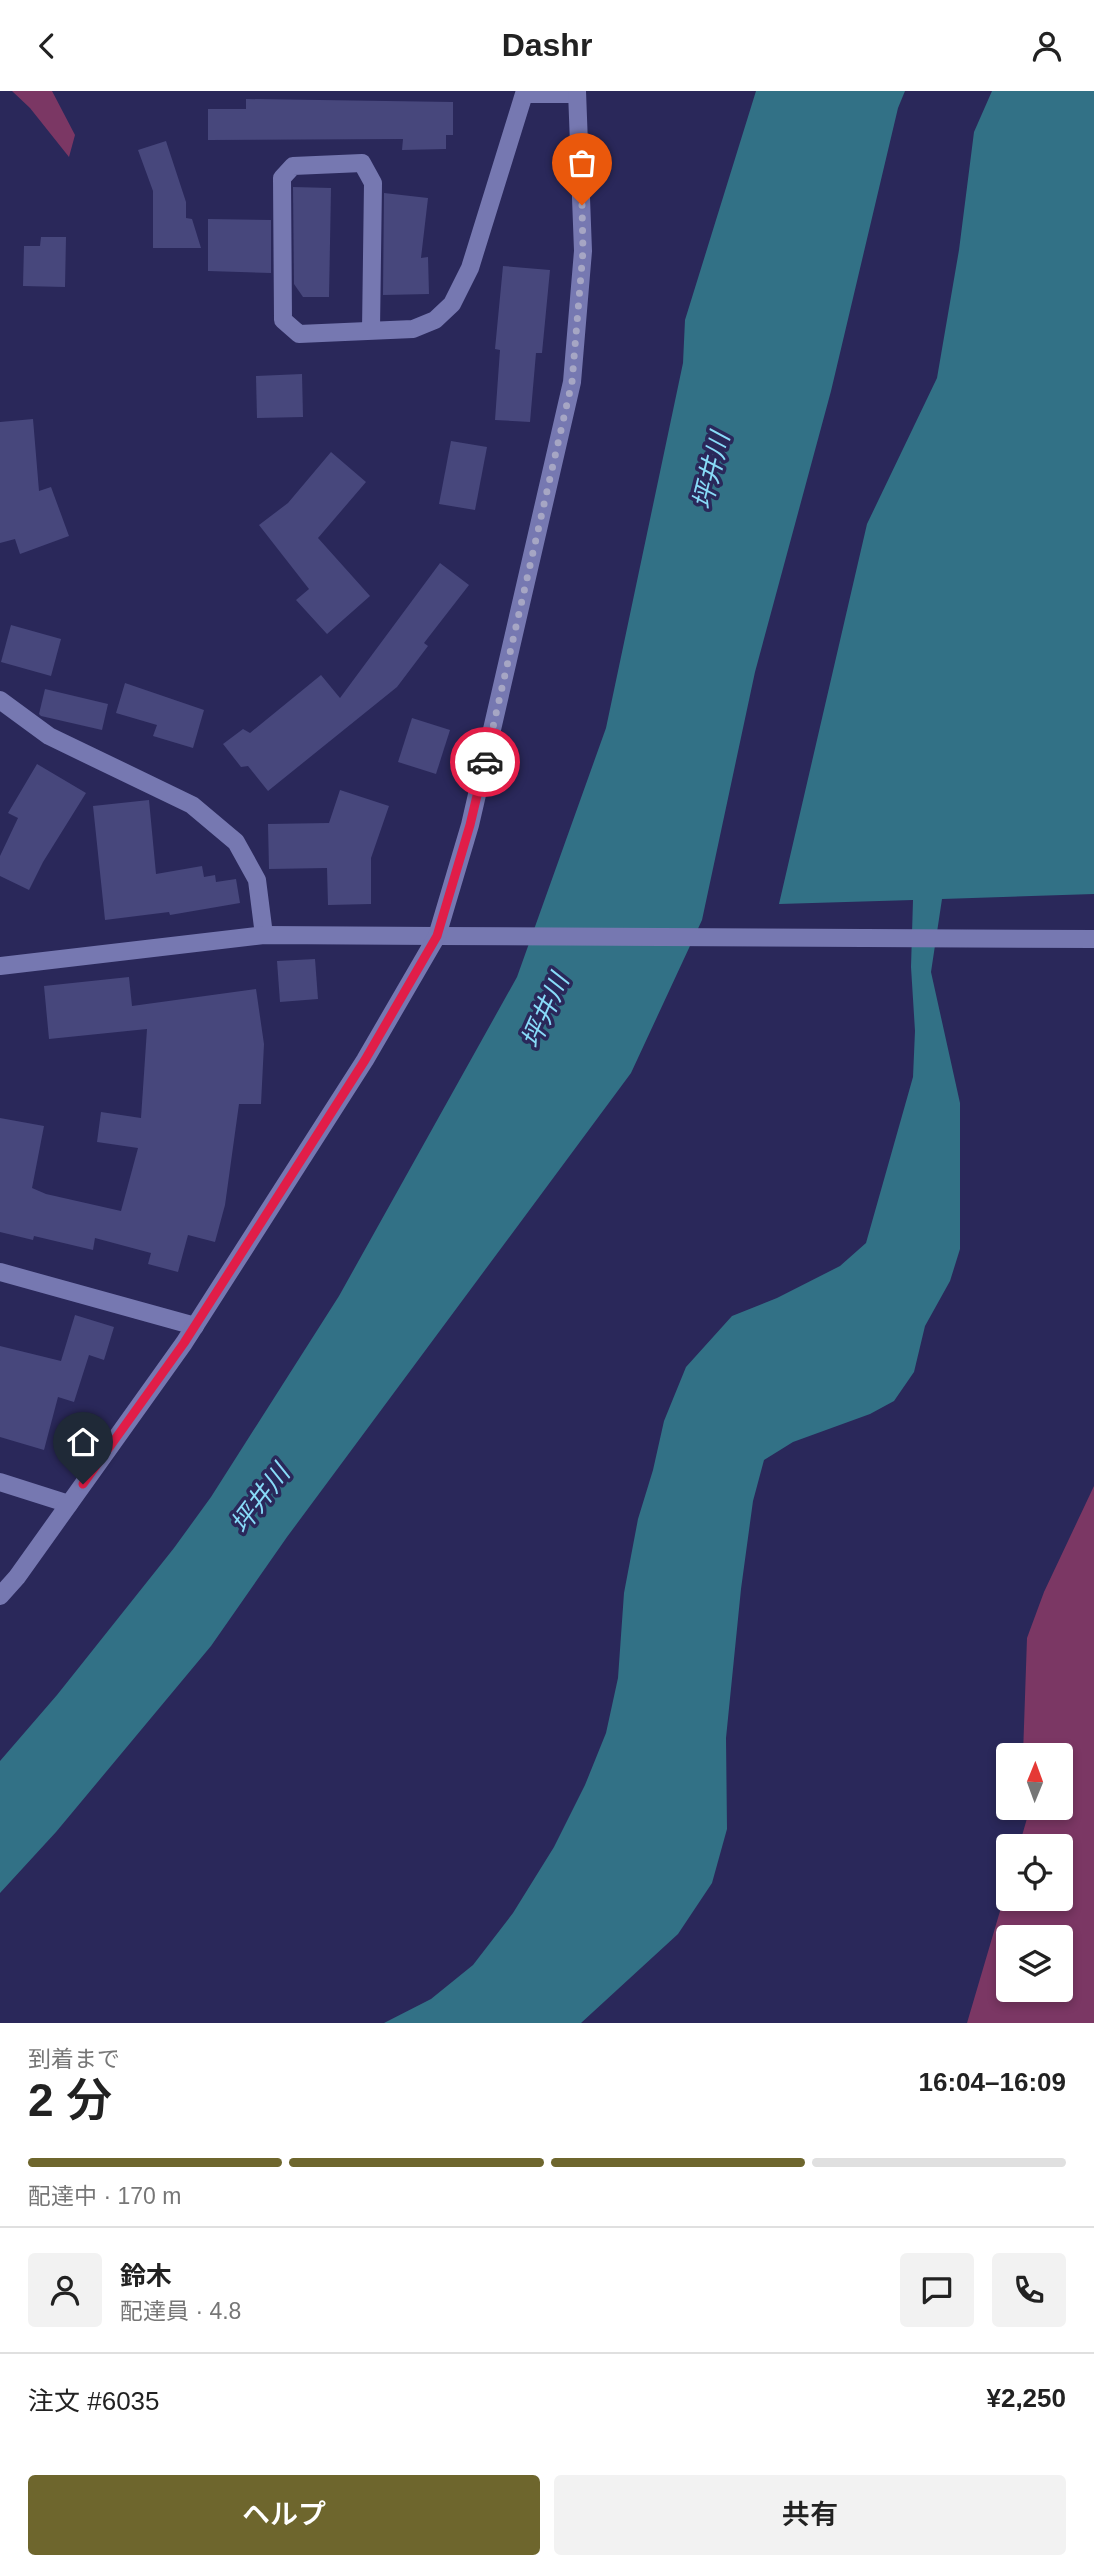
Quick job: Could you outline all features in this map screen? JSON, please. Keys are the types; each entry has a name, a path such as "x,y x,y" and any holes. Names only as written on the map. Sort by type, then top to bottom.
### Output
{"street":[{"path":"0,1597 195,1326 365,1060 437,936 470,825 572,382 583,251 577,92 524,94 470,268 452,304 435,320 413,329 299,334 283,320 282,178 293,166 362,163 373,183 371,330"},
{"path":"0,700 49,736 192,805 236,842 257,880 264,935"},
{"path":"0,966 264,935 1094,939"},
{"path":"0,1272 195,1326"},
{"path":"0,1482 68,1504"}],"shaded area":[{"path":"12,91 52,91 75,135 69,157 30,108"},
{"path":"1094,1486 1094,2023 967,2023 1000,1911 1073,1911 1073,1834 1022,1834 1027,1820 1073,1820 1073,1743 1023,1743 1027,1638 1044,1592"}],"water":[{"name":"坪井川","path":"756,91 905,91 898,108 831,391 755,672 702,920 631,1073 287,1537 211,1646 56,1832 0,1893 0,1761 57,1695 174,1548 211,1497 339,1296 517,977 606,728 683,363 685,320"},
{"path":"992,91 1094,91 1094,894 942,899 931,972 960,1103 960,1249 950,1281 925,1326 914,1372 894,1401 870,1414 793,1442 764,1460 753,1501 726,1738 727,1829 712,1883 678,1934 581,2023 384,2023 431,1999 473,1965 513,1913 554,1847 585,1785 606,1733 618,1678 624,1593 638,1519 664,1421 686,1367 732,1316 777,1298 840,1266 866,1243 913,1077 913,900 779,904 867,524 937,378 959,250 974,132"}],"building":[{"path":"246,99 453,102 453,135 446,135 446,149 402,150 403,139 208,140 208,109 246,109"},
{"path":"166,141 186,202 186,218 192,219 201,248 153,248 153,191 138,150"},
{"path":"293,187 331,188 329,297 303,297 294,284"},
{"path":"384,193 428,198 421,258 428,257 429,294 383,295"},
{"path":"208,219 271,220 271,273 208,271"},
{"path":"41,237 66,237 65,287 23,286 24,246 40,246"},
{"path":"503,266 550,270 542,353 536,353 530,422 495,420 500,350 495,349"},
{"path":"302,374 303,417 257,418 256,376"},
{"path":"33,419 39,491 51,487 69,536 20,554 15,539 0,543 0,422"},
{"path":"451,441 487,447 475,510 439,504"},
{"path":"331,452 366,482 318,538 370,596 327,634 296,600 309,589 259,525 288,503"},
{"path":"440,563 469,585 424,643 428,646 397,687 268,791 248,766 241,767 223,744 243,729 250,733 321,675 340,698"},
{"path":"11,625 61,639 51,676 1,662"},
{"path":"125,683 204,710 193,748 153,736 157,725 116,713"},
{"path":"45,689 108,704 102,730 41,716 39,714"},
{"path":"412,718 450,730 436,774 398,762"},
{"path":"37,764 86,793 43,862 29,890 0,876 0,856 18,818 8,813"},
{"path":"340,790 389,806 371,858 371,904 328,905 327,868 269,869 268,824 329,823"},
{"path":"149,800 156,874 202,866 204,877 215,875 216,882 236,879 240,903 170,915 169,912 105,920 93,806"},
{"path":"315,959 318,999 280,1002 277,961"},
{"path":"129,977 132,1006 256,989 264,1044 261,1104 239,1104 225,1205 215,1242 188,1235 178,1272 148,1264 151,1253 95,1238 93,1250 34,1236 33,1240 0,1232 0,1118 44,1126 32,1188 46,1194 121,1211 138,1148 97,1142 101,1112 141,1118 147,1029 49,1039 44,986"},
{"path":"75,1315 114,1327 104,1360 89,1355 74,1402 58,1397 44,1450 0,1437 0,1346 61,1361"}],"way so far":[{"path":"485,762 541,527 572,382 583,251 582,205"}],"route":[{"path":"83,1484 184,1343 365,1060 437,936 470,825 485,762"}]}
